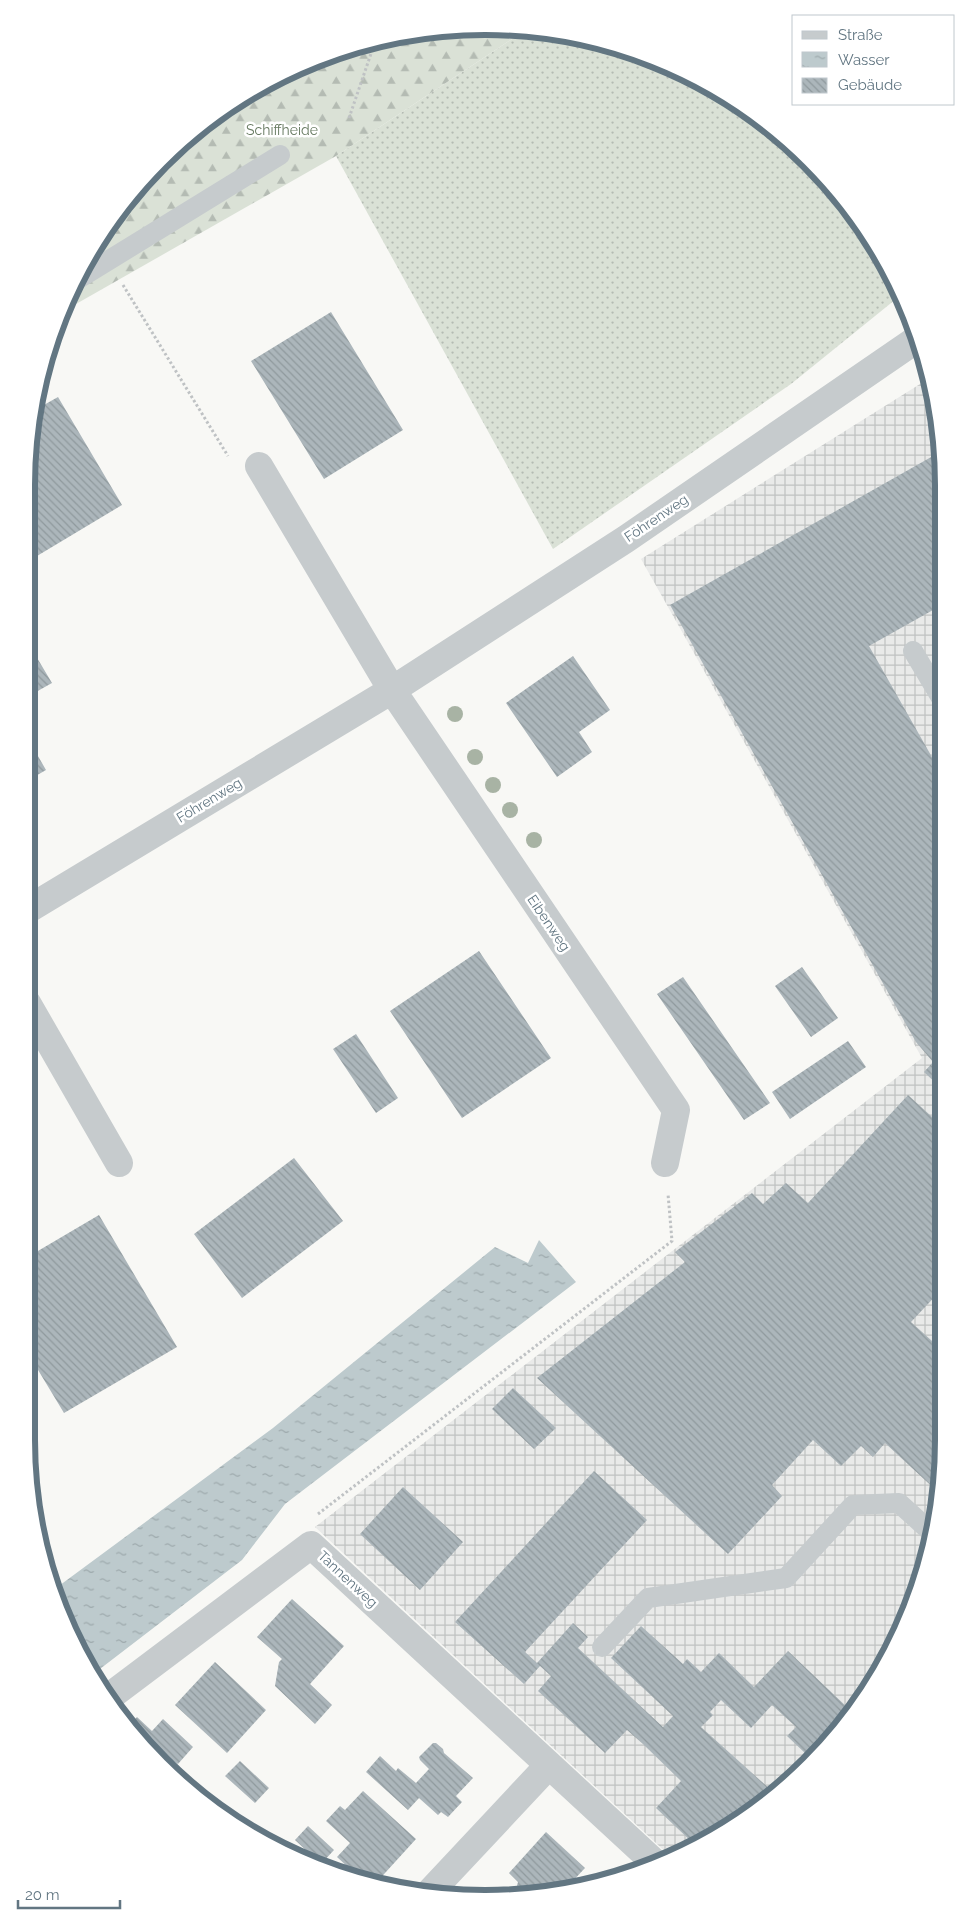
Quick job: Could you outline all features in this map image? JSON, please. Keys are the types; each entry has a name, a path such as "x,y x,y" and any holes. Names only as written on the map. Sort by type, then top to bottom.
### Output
{"street":[{"name":"Föhrenweg","path":"35,905 392,690 626,539 912,343"},
{"path":"259,466 392,690"},
{"name":"Eibenweg","path":"392,690 676,1110 665,1163"},
{"path":"35,1018 119,1163"},
{"name":"Tannenweg","path":"114,1694 311,1545 650,1859"},
{"path":"435,1887 549,1765"}],"lane":[{"path":"88,273 280,155"},
{"path":"913,651 935,688"},
{"path":"602,1648 648,1598 786,1578 853,1505 899,1503 926,1528"}],"path":[{"path":"349,118 373,49"},
{"path":"108,261 234,466 259,466"},
{"path":"304,1550 300,1528 672,1241 665,1163"}],"shaded area":[{"path":"923,382 931,426 935,485 935,1440 931,1499 926,1528 911,1585 889,1639 875,1665 842,1714 803,1758 759,1797 710,1830 666,1852 315,1527 922,1058 641,559"}],"green space":[{"name":"Schiffheide","path":"456,36 516,36 336,156 72,306 95,260 128,211 147,188 188,147 211,128 260,95 313,69 369,50 426,39"},
{"path":"516,36 544,39 601,50 657,69 684,81 735,111 782,147 823,188 842,211 875,260 895,300 791,384 553,549 336,156"}],"water":[{"path":"539,1240 576,1282 285,1504 242,1560 98,1670 81,1639 59,1586 273,1428 495,1247 528,1263"}],"building":[{"path":"331,312 403,430 324,479 251,361"},
{"path":"58,397 122,505 35,557 36,456 42,406"},
{"path":"934,455 935,614 933,610 869,646 935,762 935,1082 924,1072 933,1062 916,1042 670,605"},
{"path":"35,654 52,683 35,693"},
{"path":"573,656 610,710 579,732 592,752 557,777 506,703"},
{"path":"35,751 46,770 35,776"},
{"path":"479,951 551,1058 462,1118 390,1011"},
{"path":"802,967 838,1018 811,1037 775,986"},
{"path":"683,977 770,1103 744,1120 657,994"},
{"path":"356,1034 398,1098 376,1113 333,1049"},
{"path":"848,1041 866,1067 790,1119 772,1092"},
{"path":"908,1095 935,1120 935,1296 911,1322 935,1344 935,1440 932,1487 885,1443 873,1457 861,1446 841,1466 813,1440 772,1485 782,1496 728,1554 537,1378 685,1262 675,1252 752,1193 763,1204 786,1183 808,1203"},
{"path":"294,1158 343,1221 242,1298 194,1234"},
{"path":"99,1215 177,1347 64,1413 35,1365 35,1253"},
{"path":"513,1388 556,1428 534,1449 492,1409"},
{"path":"594,1471 647,1520 525,1652 537,1663 573,1623 588,1637 578,1648 663,1727 673,1716 611,1658 641,1626 683,1664 687,1659 701,1672 719,1653 754,1687 788,1651 847,1707 823,1737 806,1754 787,1736 796,1727 772,1705 751,1728 721,1700 710,1712 713,1715 701,1727 769,1789 735,1814 690,1841 656,1808 681,1781 643,1744 627,1730 605,1753 538,1691 551,1676 540,1666 524,1684 455,1622"},
{"path":"403,1487 463,1542 420,1590 360,1534"},
{"path":"292,1599 344,1646 310,1684 332,1705 315,1724 275,1686 279,1662 282,1659 257,1637"},
{"path":"215,1662 266,1710 227,1753 175,1705"},
{"path":"137,1717 152,1731 163,1719 193,1747 178,1764 172,1760 171,1762 133,1721"},
{"path":"433,1743 436,1743 443,1749 444,1753 473,1778 456,1796 462,1802 448,1817 441,1812 438,1815 419,1798 408,1810 366,1772 380,1756 396,1771 398,1768 416,1783 429,1769 419,1757"},
{"path":"240,1761 269,1788 255,1803 225,1776"},
{"path":"363,1791 416,1839 381,1878 350,1869 337,1857 350,1843 326,1821 340,1806 345,1810"},
{"path":"308,1826 334,1850 324,1860 312,1855 295,1840"},
{"path":"546,1832 585,1868 573,1881 516,1889 518,1882 509,1873"}]}
